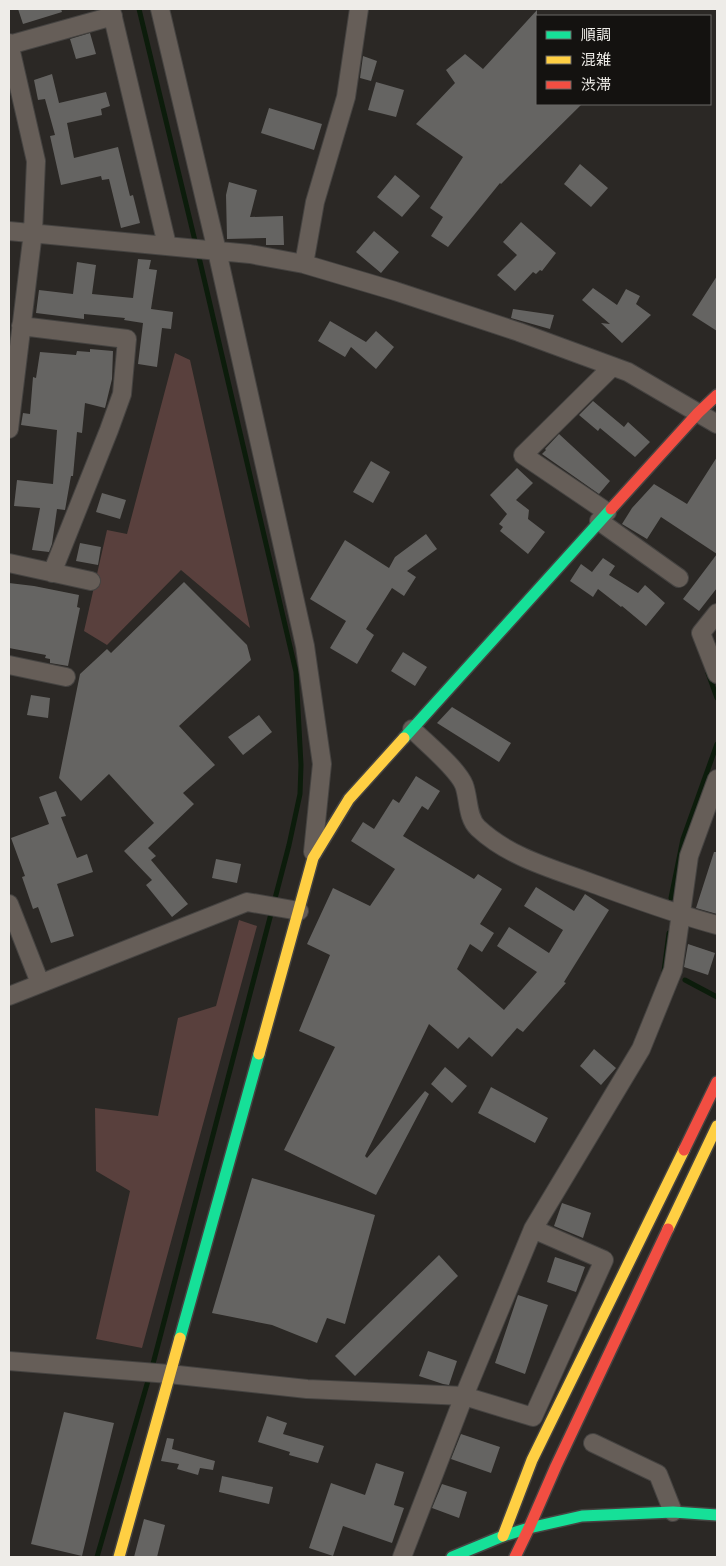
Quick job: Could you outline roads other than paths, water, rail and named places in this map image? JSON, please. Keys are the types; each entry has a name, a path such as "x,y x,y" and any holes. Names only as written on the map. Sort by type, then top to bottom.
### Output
{"main road":[{"path":"119,1557 164,1374 291,910 313,858 349,799 603,517 698,413 717,395"},
{"path":"496,1550 532,1460 628,1268 717,1082"},
{"path":"515,1557 717,1126"},
{"path":"452,1557 503,1536 582,1516 673,1512 717,1516"}],"street":[{"path":"160,9 305,646 322,764 313,858"},
{"path":"304,264 315,202 346,96 359,9"},
{"path":"9,429 20,326 33,232 36,161 9,44 112,12 173,246"},
{"path":"9,230 250,254 304,264 395,291 510,329 628,372 717,424"},
{"path":"20,326 127,339 122,394 52,572"},
{"path":"612,367 523,455 679,578"},
{"path":"9,563 91,581"},
{"path":"717,613 701,633 717,674"},
{"path":"9,665 66,677"},
{"path":"412,729 456,773 464,785 468,805 476,826 496,842 521,857 682,916 717,926"},
{"path":"402,1557 464,1396 533,1229 641,1049 673,970 689,856 717,779"},
{"path":"9,996 246,902 291,910"},
{"path":"9,904 40,983"},
{"path":"533,1229 604,1260 628,1268"},
{"path":"9,1361 137,1371 307,1389 464,1396 533,1417 604,1260"},
{"path":"593,1443 658,1474 673,1512"}],"waterway":[{"path":"139,9 196,245"},
{"path":"97,1557 154,1360 289,845 300,794 301,765 296,672 198,253"},
{"path":"708,673 717,698"},
{"path":"671,898 683,839 717,744"},
{"path":"664,971 669,933"},
{"path":"685,980 717,997"}]}
